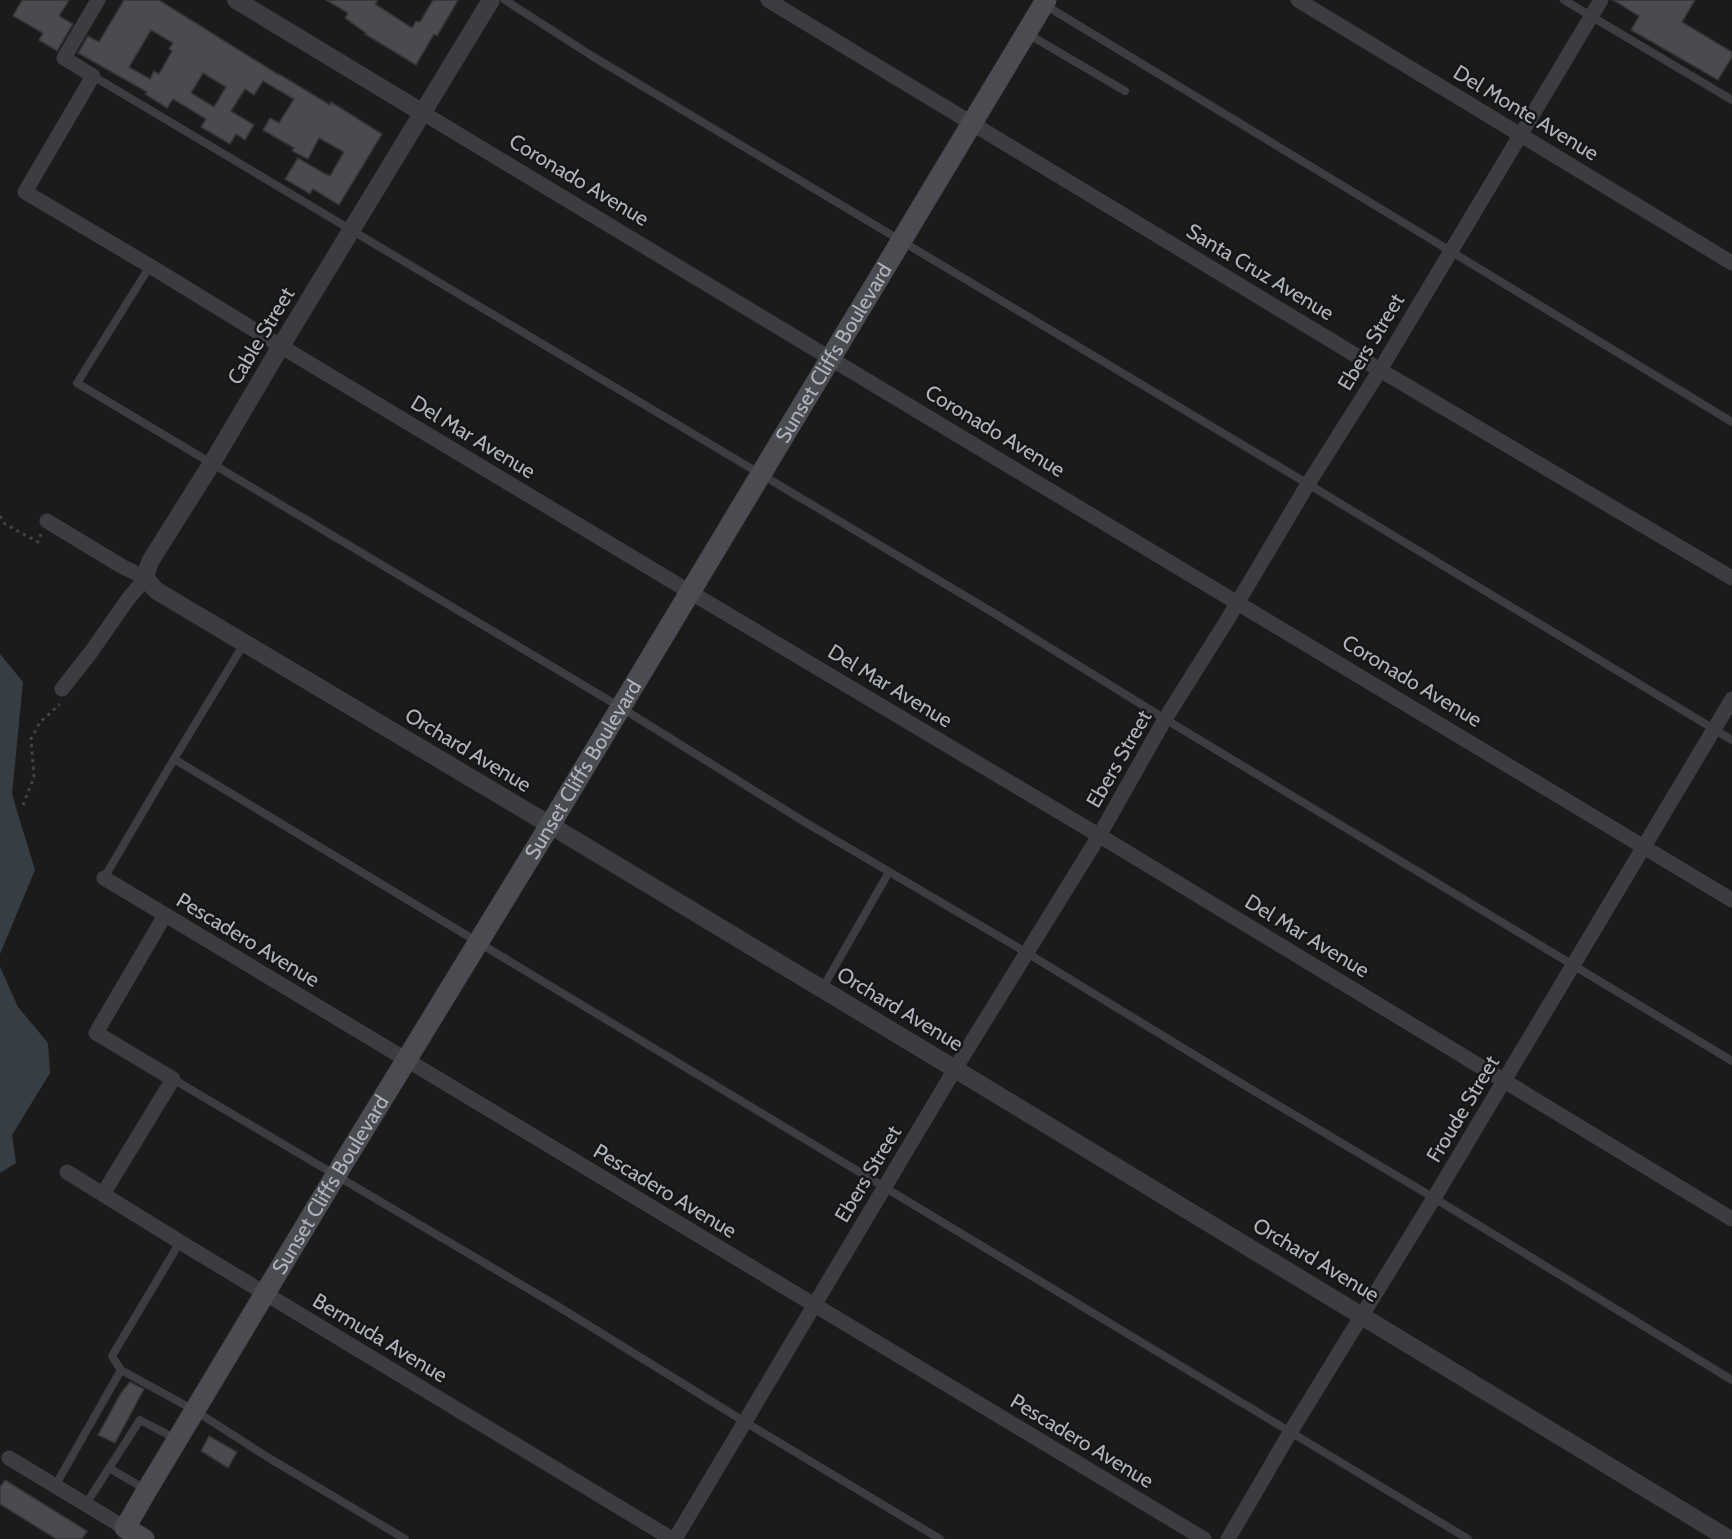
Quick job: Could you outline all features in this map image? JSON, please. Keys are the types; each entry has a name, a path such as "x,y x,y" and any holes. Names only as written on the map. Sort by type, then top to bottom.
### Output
{"main road":[{"name":"Sunset Cliffs Boulevard","path":"121,1533 264,1293 621,708 1027,33 1042,2"},
{"path":"121,1533 144,1539"}],"street":[{"path":"93,76 64,58 98,0"},
{"name":"Coronado Avenue","path":"236,0 1732,900"},
{"name":"Cable Street","path":"62,689 146,578 151,560 212,464 280,346 491,0"},
{"name":"Santa Cruz Avenue","path":"768,0 1380,370 1732,578"},
{"name":"Del Monte Avenue","path":"1298,0 1732,263"},
{"name":"Ebers Street","path":"673,1539 955,1069 1099,836 1165,719 1380,370 1601,0"},
{"name":"Del Mar Avenue","path":"93,76 25,192 1099,836 1732,1219"},
{"name":"Orchard Avenue","path":"47,521 123,567 146,578 148,584 157,591 955,1069 1729,1539"},
{"name":"Froude Street","path":"1228,1539 1732,699"},
{"name":"Pescadero Avenue","path":"104,878 1204,1539"},
{"path":"103,1194 173,1079 96,1033 165,915"},
{"name":"Bermuda Avenue","path":"67,1172 673,1539"},
{"path":"9,1458 86,1504 121,1533"}],"lane":[{"path":"505,0 591,56 902,240 1732,740"},
{"path":"1564,0 1732,100"},
{"path":"1042,2 1732,422"},
{"path":"1027,33 1125,91"},
{"path":"93,76 997,615 1732,1061"},
{"path":"150,266 77,383 621,708 803,821 1027,953 1732,1380"},
{"path":"104,878 245,642"},
{"path":"174,759 1468,1539"},
{"path":"822,989 889,872"},
{"path":"173,1079 559,1307 940,1539"},
{"path":"180,1242 111,1356 122,1370 194,1410 269,1458 405,1539"},
{"path":"55,1486 122,1370"},
{"path":"86,1504 140,1420 177,1440"},
{"path":"109,1468 147,1490"}],"path":[{"path":"0,516 5,524 33,539"},
{"path":"23,805 34,777 31,739 40,722 64,700 62,689"}],"shaded area":[{"path":"0,654 23,682 12,794 35,870 0,954"},
{"path":"0,967 18,1007 48,1043 50,1073 12,1135 16,1163 0,1173"}],"building":[{"path":"22,0 69,0 59,16 73,24 57,51 39,40 43,33 13,16"},
{"path":"124,0 159,0 279,75 330,105 331,102 382,134 339,205 313,189 310,194 285,179 298,158 330,176 344,152 319,138 308,159 292,151 294,148 263,130 270,118 279,123 294,99 263,81 254,95 245,89 231,111 254,125 245,140 236,134 230,144 201,127 206,119 173,99 167,108 145,94 147,92 78,53 88,36 99,42","holes":["151,30 173,43 169,49 172,51 159,74 154,71 150,79 129,67","203,73 226,87 214,107 191,93"]},
{"path":"326,0 378,0 375,4 412,28 416,21 420,22 433,0 458,0 437,36 434,34 416,65 365,34 345,18 348,13"},
{"path":"1613,0 1695,0 1682,22 1732,52 1732,57 1718,80 1631,30 1639,16"},
{"path":"130,1382 144,1389 115,1443 98,1435 121,1393"},
{"path":"209,1436 237,1452 228,1468 201,1451"},
{"path":"5,1480 87,1531 82,1539 56,1539 0,1504 0,1487"}]}
